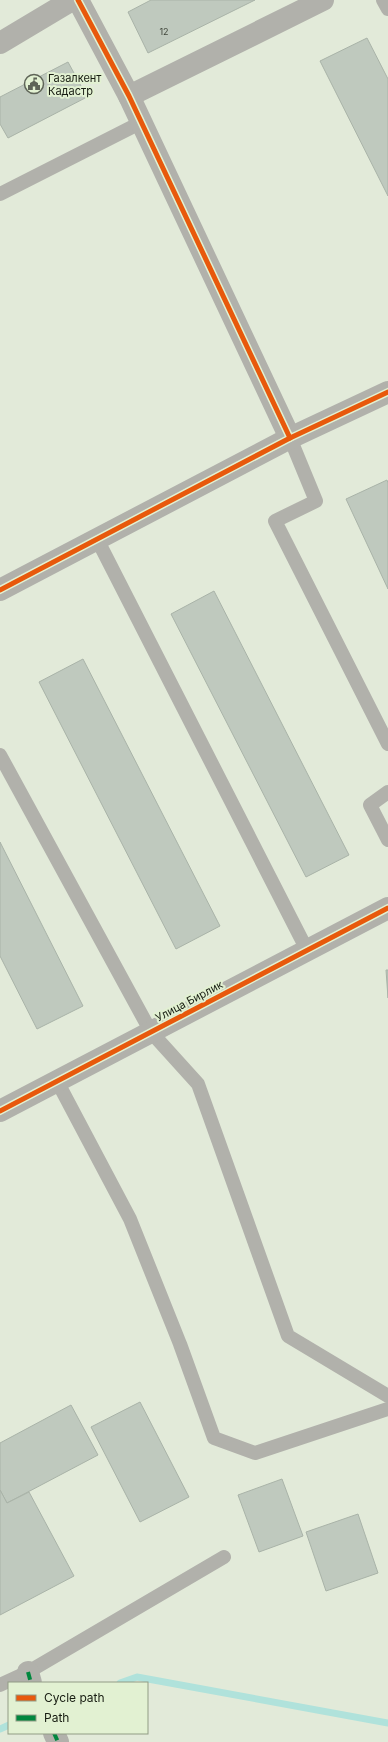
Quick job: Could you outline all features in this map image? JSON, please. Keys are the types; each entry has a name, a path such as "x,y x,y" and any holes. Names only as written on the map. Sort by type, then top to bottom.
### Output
{"street":[{"path":"0,43 72,0"},
{"path":"78,0 142,122 290,438"},
{"path":"129,96 323,0"},
{"path":"0,590 290,438 388,392"},
{"name":"Улица Бирлик","path":"0,1111 388,908"}],"lane":[{"path":"383,0 388,10"},
{"path":"0,194 142,122"},
{"path":"290,438 316,502 275,521 388,744"},
{"path":"97,539 307,950"},
{"path":"0,755 151,1032 198,1084 288,1336 388,1396"},
{"path":"388,792 370,805 388,840"},
{"path":"57,1081 130,1219 180,1344 214,1438 255,1453 388,1409"},
{"path":"11,1682 29,1677 224,1557"}],"building":[{"path":"151,0 255,0 148,53 128,12"},
{"path":"367,38 388,79 388,196 320,61"},
{"path":"68,62 87,97 8,138 0,124 0,97"},
{"path":"387,480 388,483 388,589 346,499"},
{"path":"214,591 349,855 306,877 171,614"},
{"path":"83,659 220,926 176,949 39,682"},
{"path":"0,842 83,1006 37,1029 0,956"},
{"path":"386,970 388,970 388,998"},
{"path":"140,1402 189,1497 140,1522 91,1427"},
{"path":"71,1405 98,1455 7,1503 0,1490 0,1443"},
{"path":"282,1479 303,1536 259,1552 238,1495"},
{"path":"0,1490 7,1503 29,1492 74,1576 0,1615"},
{"path":"358,1514 378,1573 326,1591 306,1532"}],"waterway":[{"path":"123,1682 137,1677 388,1723"},
{"path":"0,1729 8,1725"}],"marked path":[{"path":"28,1672 31,1682"},
{"path":"54,1734 58,1742"}],"cycle path":[{"path":"78,0 129,96 290,438"},
{"path":"0,590 290,438 388,392"},
{"path":"0,1111 388,908"}],"place":[{"name":"Газалкент Кадастр","path":"34,84"}]}
